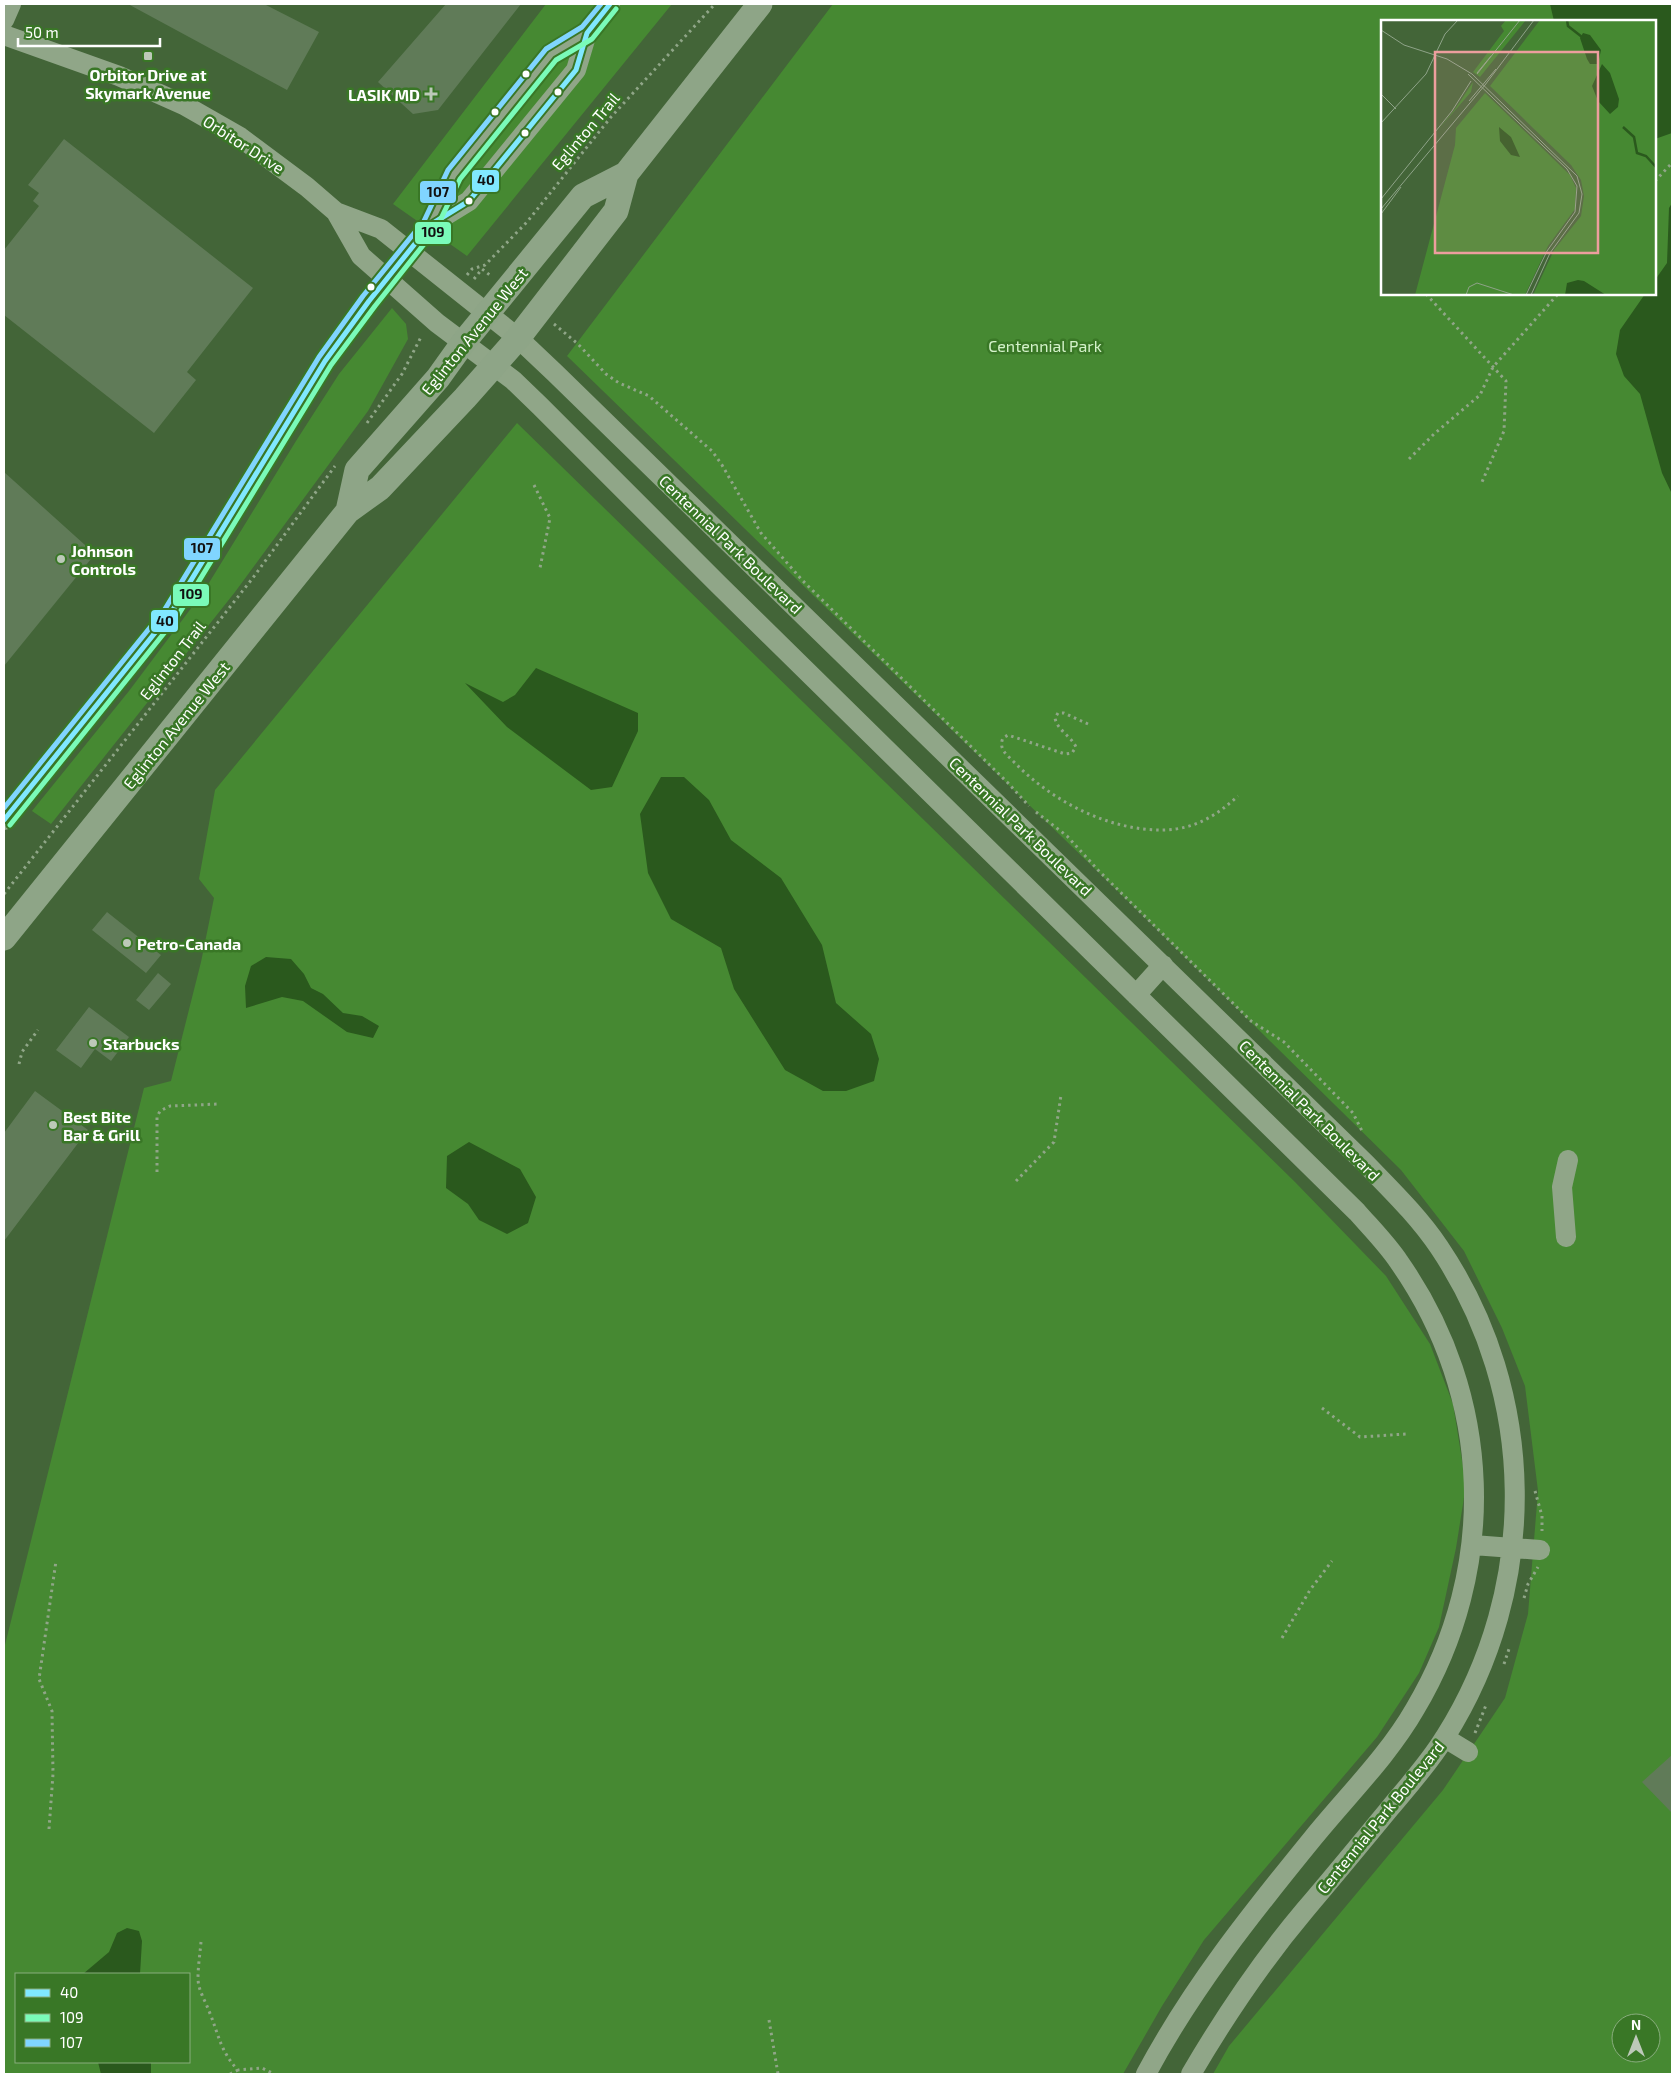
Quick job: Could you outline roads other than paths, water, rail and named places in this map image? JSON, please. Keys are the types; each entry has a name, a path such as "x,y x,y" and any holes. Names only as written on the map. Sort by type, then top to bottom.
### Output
{"main road":[{"name":"Eglinton Avenue West","path":"4,938 348,511 380,488 478,354 502,325 616,211 626,174 760,4"},
{"name":"Eglinton Avenue West","path":"348,511 357,470 438,378 478,354 502,325 582,196 626,174"}],"street":[{"path":"4,20 11,4"},
{"path":"587,33 576,70 469,201 430,225 454,175 551,54 587,33 610,4"},
{"name":"Orbitor Drive","path":"4,35 119,76 184,105 240,137 307,186 336,212 361,256 437,323 478,354"},
{"name":"Orbitor Drive","path":"336,212 381,229 502,325"},
{"path":"4,820 171,613 325,361 369,301"},
{"name":"Centennial Park Boulevard","path":"502,325 799,609 1366,1164 1414,1213 1439,1248 1493,1333 1515,1465 1516,1508 1512,1549 1498,1620 1482,1666 1445,1738 1413,1781 1303,1913 1251,1979 1191,2074"},
{"path":"478,354 533,399 594,458 726,591 1357,1212 1398,1260 1417,1289 1436,1323 1450,1356 1469,1429 1475,1495 1473,1545 1460,1607 1443,1654 1415,1710 1381,1757 1313,1838 1209,1969 1146,2074"},
{"path":"1136,995 1163,965"},
{"path":"1566,1237 1562,1186 1568,1160"},
{"path":"1473,1545 1540,1550"},
{"path":"1445,1738 1468,1752"}],"tunnel":[{"path":"369,301 430,225"}],"place":[{"name":"Orbitor Drive at Skymark Avenue","path":"148,56"},
{"name":"LASIK MD","path":"431,94"},
{"name":"Johnson Controls","path":"61,559"},
{"name":"Petro-Canada","path":"127,943"},
{"name":"Starbucks","path":"93,1043"},
{"name":"Best Bite Bar & Grill","path":"53,1125"}],"park label":[{"name":"Centennial Park","path":"1045,345"}]}
